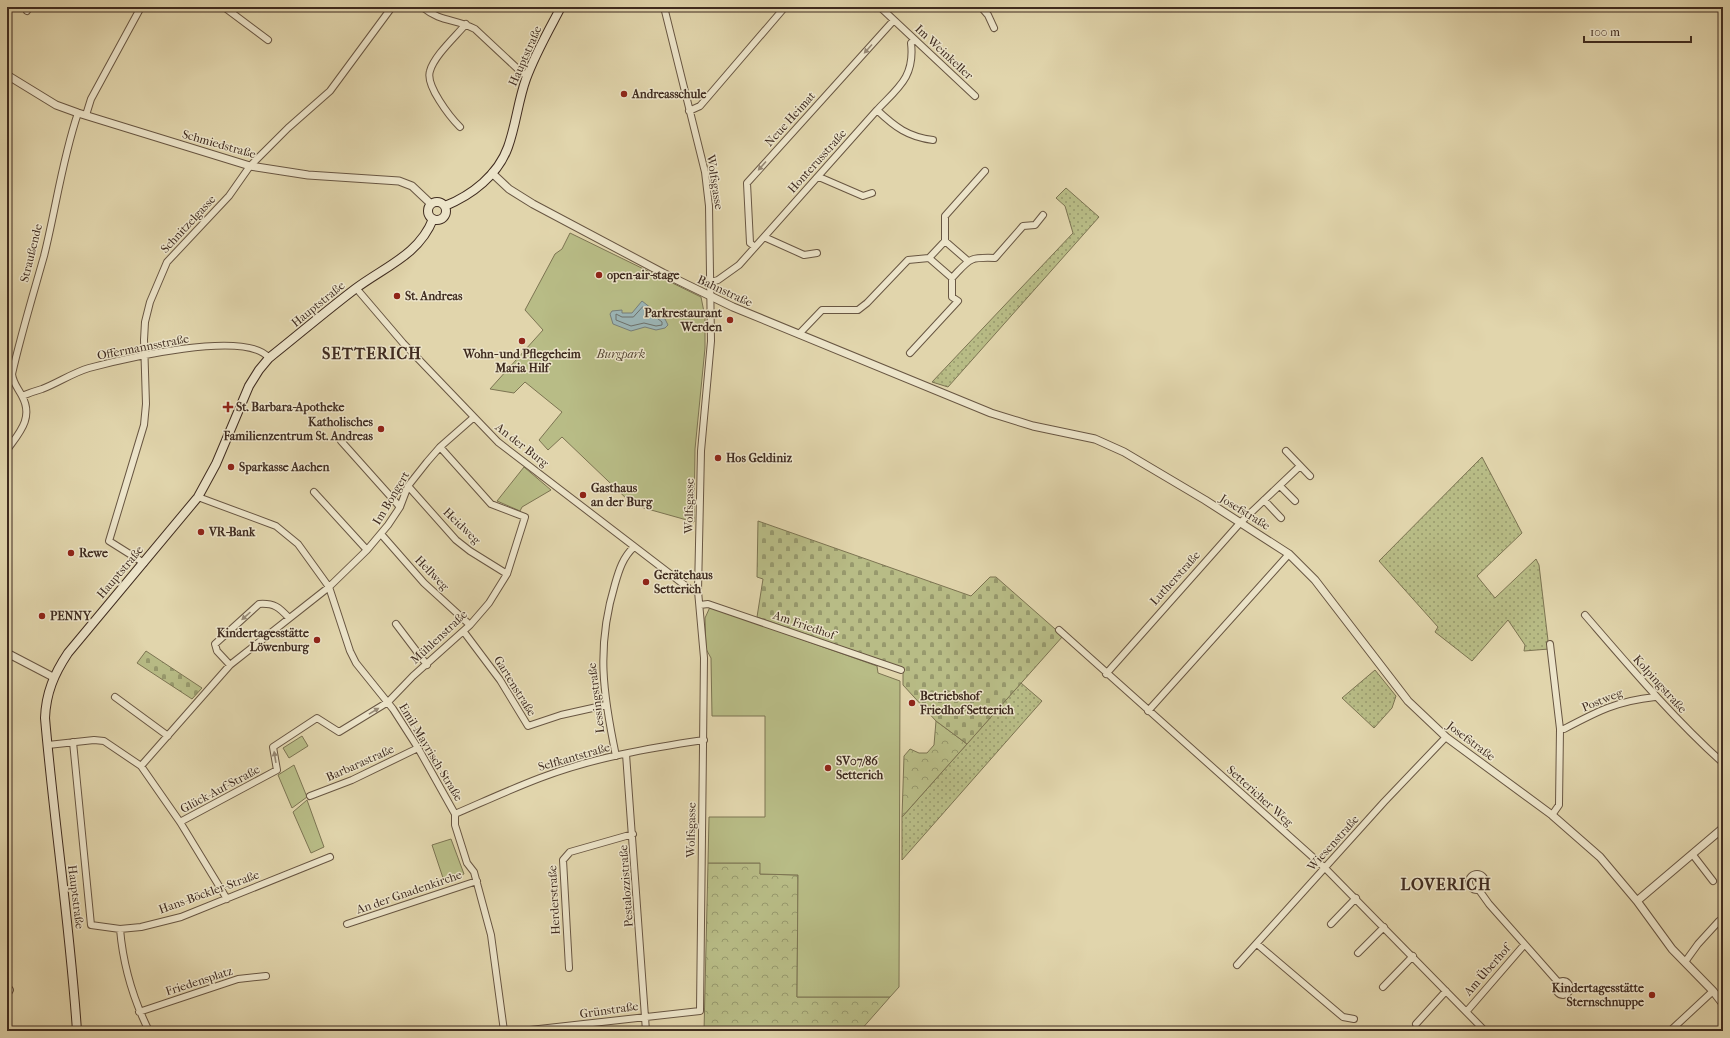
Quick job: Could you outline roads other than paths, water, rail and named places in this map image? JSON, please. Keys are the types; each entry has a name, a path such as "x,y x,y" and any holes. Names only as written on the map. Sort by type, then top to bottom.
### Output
{"main road":[{"name":"Hauptstraße","path":"445,206 461,200 474,191 492,173 505,155 527,76 561,7"},
{"path":"437,201 445,206 446,212 444,217 439,220 433,219 428,212 431,204 437,201"},
{"name":"Hauptstraße","path":"77,1031 67,906 59,858 45,709 53,677 68,653 198,497 216,464 249,386 259,370 269,358 356,288 403,259 426,235 433,219"}],"street":[{"path":"86,115 91,99 141,7"},
{"path":"224,7 268,40"},
{"name":"Schnitzelgasse","path":"144,563 109,541 144,425 146,390 144,355 145,322 150,302 167,262 229,196 250,166 288,128 330,91 392,7"},
{"path":"422,7 436,17 466,24 475,29 527,76"},
{"name":"Wolfsgasse","path":"664,7 704,172 710,206 711,341 701,451 698,591 704,658 700,1011"},
{"path":"689,111 700,106 786,7"},
{"name":"Im Weinkeller","path":"880,7 975,96"},
{"path":"981,7 988,14 994,28"},
{"name":"Neue Heimat","path":"755,247 750,243 747,183 894,20"},
{"path":"460,127 438,96 430,81 429,72 434,62 466,24"},
{"name":"Honterusstraße","path":"710,282 718,280 739,265 819,177 877,110 899,88 908,74 913,59 911,44 915,40"},
{"name":"Schmiedstraße","path":"7,75 56,105 250,166 308,175 399,181 412,186 431,204"},
{"path":"877,110 896,128 919,138 933,140"},
{"name":"Straußende","path":"7,450 26,422 27,412 22,396 12,380 12,374 29,304 44,255 67,146 78,113"},
{"path":"799,334 822,310 858,310 908,260 929,258 945,241 945,216 986,171"},
{"name":"Bahnstraße","path":"492,173 509,189 533,204 711,297 896,374"},
{"path":"819,177 863,196 872,193"},
{"path":"910,353 958,301 952,297 952,278 968,261 974,257 995,258 1022,226 1035,225 1043,215"},
{"path":"764,237 804,255 817,253"},
{"path":"945,241 968,261"},
{"path":"929,258 952,278"},
{"name":"An der Burg","path":"356,288 403,343 498,442 691,590 698,591"},
{"name":"Offermannsstraße","path":"22,396 43,389 67,376 90,368 144,355 200,347 238,346 257,349 264,352 269,358"},
{"name":"Josefstraße","path":"896,374 1011,420 1074,434 1124,452 1205,500 1289,554 1315,580 1408,701 1446,737 1552,815 1600,857 1637,901 1672,949 1713,991 1723,1004"},
{"name":"Im Bongert","path":"141,766 230,665 329,587 367,550 382,534 400,507 408,486 440,447 474,418"},
{"path":"341,441 400,507"},
{"name":"Mühlenstraße","path":"388,702 413,676 464,632 489,603 507,574 525,517 491,504 440,447"},
{"path":"1286,451 1310,476"},
{"name":"Lutherstraße","path":"1106,674 1240,522 1300,466"},
{"name":"Heidweg","path":"408,486 456,540 470,551 507,574"},
{"path":"1280,486 1295,501"},
{"path":"314,492 367,550"},
{"name":"Emil-Mayrisch-Straße","path":"198,497 276,526 298,544 329,587 350,651 356,663 388,702 418,748 455,814 455,825 467,863 474,872 477,881 491,935 504,1031"},
{"path":"1264,500 1281,518"},
{"name":"Hellweg","path":"382,534 424,583 470,625"},
{"name":"Lessingstraße","path":"616,756 606,705 602,659 607,616 620,570 627,554 634,547"},
{"path":"1148,711 1289,554"},
{"path":"230,665 216,651 215,644 259,604 268,603 279,606 289,618"},
{"name":"Am Friedhof","path":"700,605 708,604 900,670"},
{"name":"Kolpingstraße","path":"1586,615 1655,697 1693,736 1723,763"},
{"path":"396,624 427,665"},
{"name":"Settericher Weg","path":"1059,630 1106,674 1325,868 1384,926 1485,1031"},
{"name":"Gartenstraße","path":"464,632 500,680 528,726 561,715 606,705"},
{"path":"1550,644 1560,729 1559,805 1552,815"},
{"path":"7,653 53,677"},
{"path":"115,697 168,736"},
{"name":"Postweg","path":"1560,729 1564,729 1609,706 1630,700 1655,697"},
{"name":"Glück-Auf-Straße","path":"180,822 277,770 273,747 317,718 339,732 388,702"},
{"name":"Wiesenstraße","path":"1237,965 1384,802 1446,737"},
{"path":"48,745 94,740 104,741 141,766 180,822 227,899"},
{"name":"Selfkantstraße","path":"455,814 540,778 616,756 704,740"},
{"name":"Hans-Böckler-Straße","path":"73,742 91,925 120,929 141,928 181,917 330,856"},
{"name":"Barbarastraße","path":"310,796 352,780 418,748"},
{"name":"Pestalozzistraße","path":"626,754 633,834 646,1031"},
{"path":"1637,901 1723,828"},
{"name":"Herderstraße","path":"569,968 562,860 570,852 633,834"},
{"path":"1693,855 1713,881"},
{"name":"An der Gnadenkirche","path":"347,924 477,881"},
{"name":"Am Überhof","path":"1479,890 1489,904 1558,982"},
{"path":"1330,924 1356,898"},
{"path":"1685,962 1698,944 1719,921"},
{"path":"1358,953 1384,926"},
{"path":"120,929 130,984 139,1012 149,1031"},
{"path":"1256,944 1343,1017 1354,1019"},
{"name":"Am Überhof","path":"1467,1011 1524,944"},
{"path":"1383,987 1413,956"},
{"name":"Friedensplatz","path":"139,1012 238,979 266,976"},
{"path":"7,986 10,990 7,995"},
{"path":"1416,1024 1446,991"},
{"path":"1670,1031 1713,991"},
{"name":"Grünstraße","path":"521,1031 700,1011"}],"water":[{"path":"642,301 665,319 668,325 665,328 656,330 645,327 631,331 613,324 610,314 612,311 622,310 622,313 632,313"}],"place":[{"name":"Andreasschule","path":"624,94"},
{"name":"open-air-stage","path":"599,275"},
{"name":"St. Andreas","path":"397,296"},
{"name":"Parkrestaurant Werden","path":"730,320"},
{"name":"Wohn- und Pflegeheim Maria Hilf","path":"522,341"},
{"name":"St. Barbara-Apotheke","path":"228,407"},
{"name":"Katholisches Familienzentrum St. Andreas","path":"381,429"},
{"name":"Hos Geldiniz","path":"718,458"},
{"name":"Sparkasse Aachen","path":"231,467"},
{"name":"Gasthaus an der Burg","path":"583,495"},
{"name":"VR-Bank","path":"201,532"},
{"name":"Rewe","path":"71,553"},
{"name":"Gerätehaus Setterich","path":"646,582"},
{"name":"PENNY","path":"42,616"},
{"name":"Kindertagesstätte Löwenburg","path":"317,640"},
{"name":"Betriebshof Friedhof Setterich","path":"912,703"},
{"name":"SV07/86 Setterich","path":"828,768"},
{"name":"Kindertagesstätte Sternschnuppe","path":"1652,995"}],"district":[{"name":"SETTERICH","path":"372,353"},
{"name":"LOVERICH","path":"1446,884"}],"park label":[{"name":"Burgpark","path":"621,354"}]}
